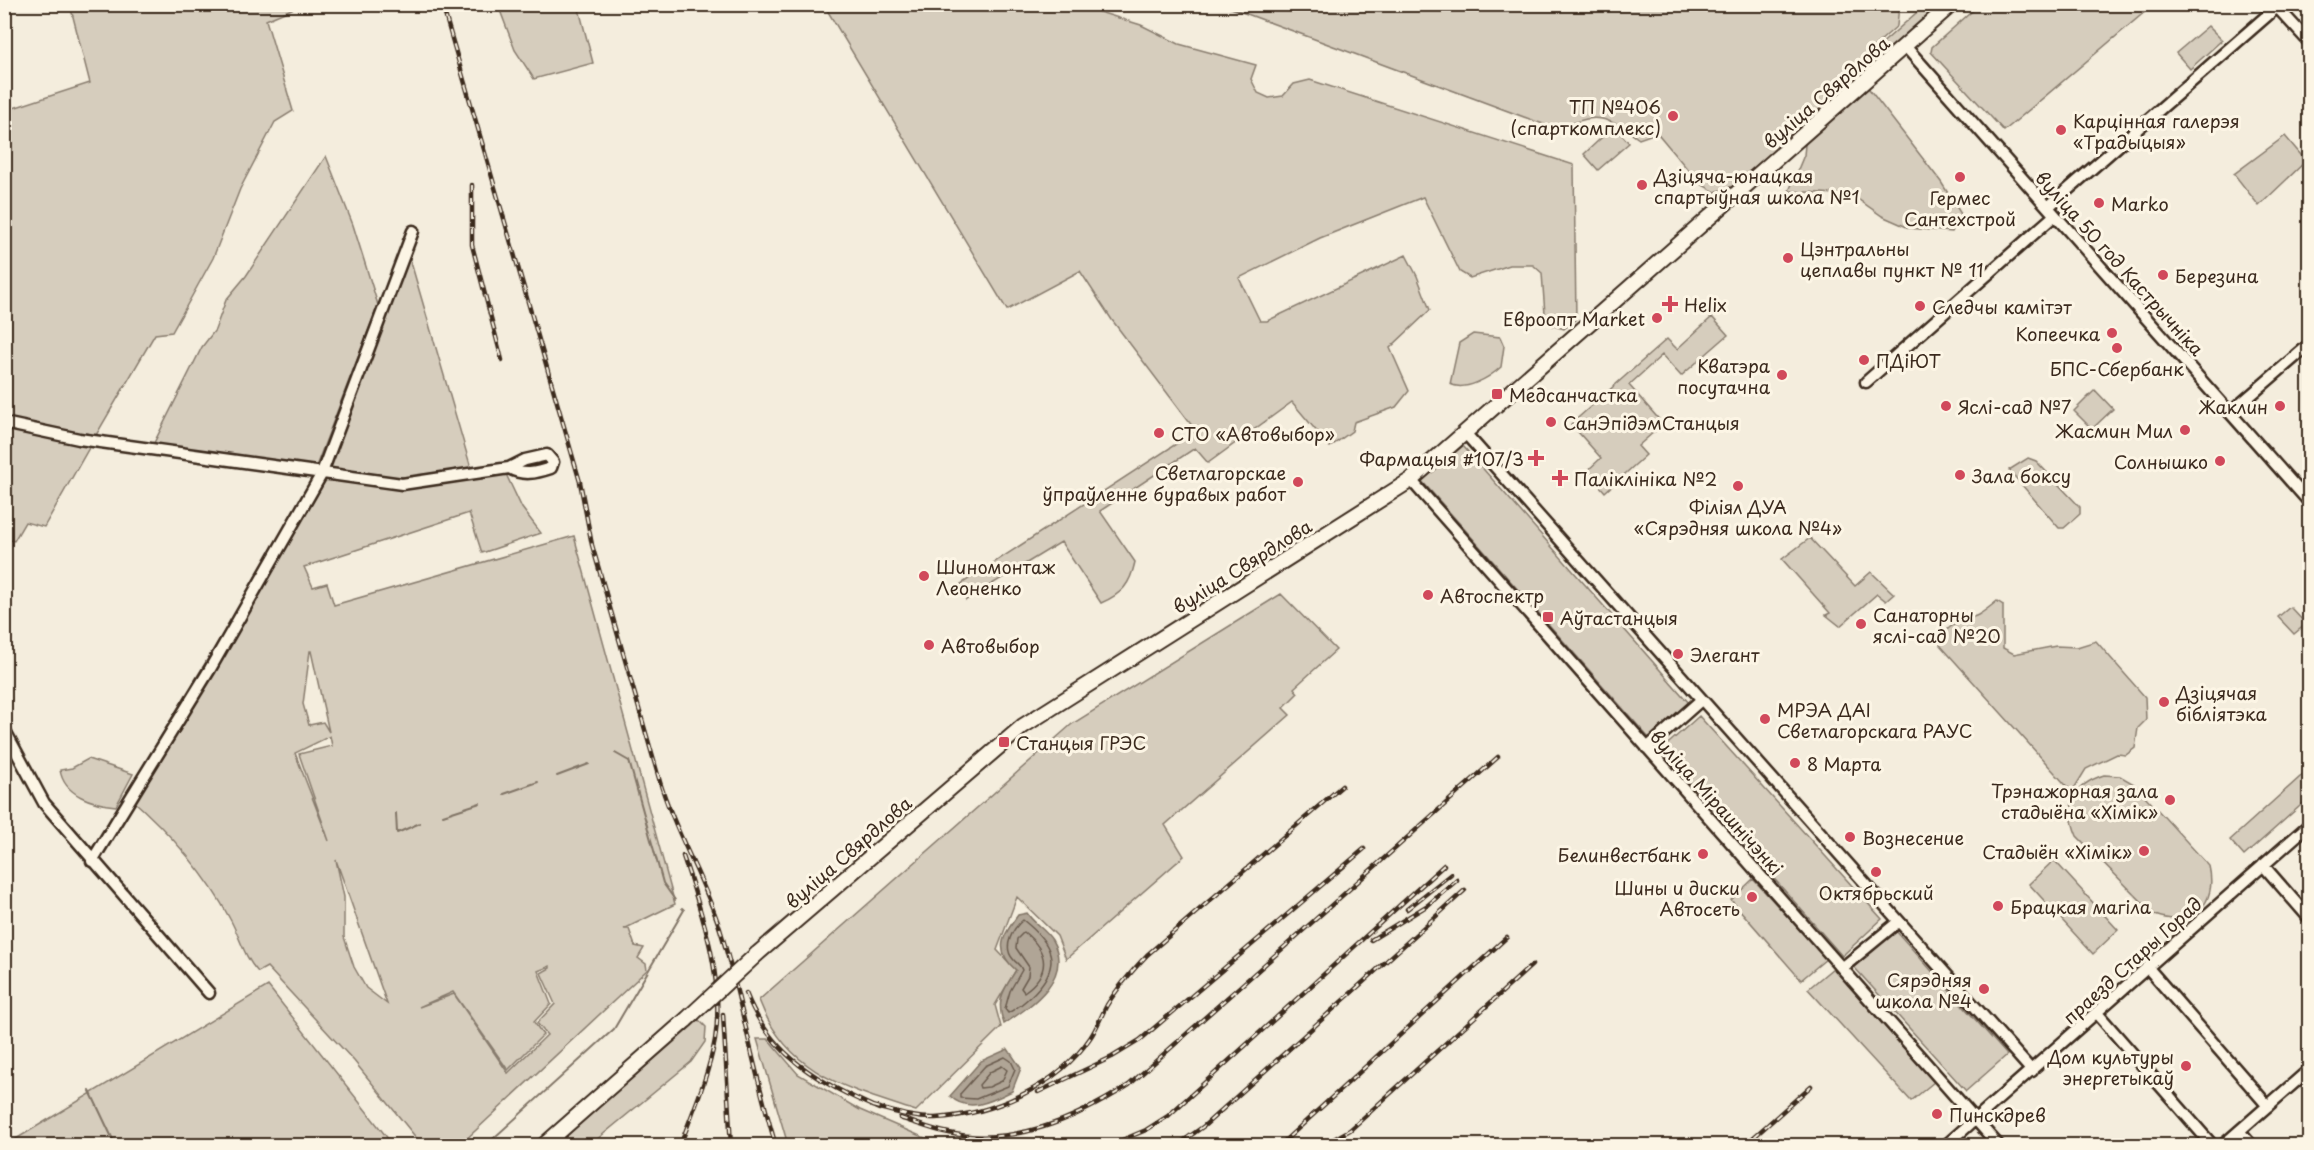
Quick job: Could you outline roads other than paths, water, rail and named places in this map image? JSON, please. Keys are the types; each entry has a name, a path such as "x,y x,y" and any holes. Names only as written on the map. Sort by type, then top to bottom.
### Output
{"main road":[{"name":"вуліца Свярдлова","path":"543,1146 757,954 1023,726 1411,480 1952,4"}],"street":[{"path":"1866,382 2277,7 2310,43"},
{"name":"вуліца 50 год Кастрычніка","path":"1905,46 2310,503"},
{"path":"92,861 210,669 321,475 413,231"},
{"path":"2230,413 2310,344"},
{"path":"4,423 79,439 321,475 402,484 509,468"},
{"path":"1466,434 2032,1071"},
{"name":"вуліца Мірашнічэнкі","path":"1411,480 1999,1146"},
{"path":"1647,748 1701,700"},
{"path":"4,729 44,803 209,993"},
{"name":"праезд Стары Горад","path":"1945,1146 2310,824"},
{"path":"2263,865 2310,920"},
{"path":"1842,968 1898,922"},
{"path":"2148,968 2268,1106"},
{"path":"2097,1013 2213,1146"},
{"path":"2222,1146 2310,1069"},
{"path":"2239,1131 2252,1146"}],"water":[{"path":"1027,913 1052,940 1057,954 1058,967 1054,979 1037,1000 1004,1024 1000,1008 1002,995 1016,970 1004,956 1003,943 1018,915"},
{"path":"1008,1049 1021,1068 1012,1091 988,1102 972,1105 964,1104 950,1096 981,1061"}],"waterway":[{"path":"615,753 629,761 663,883 675,900"},
{"path":"557,776 589,764"},
{"path":"504,794 538,782"},
{"path":"443,815 480,803"},
{"path":"396,813 397,833 420,823"},
{"path":"485,1146 614,1029 684,910 682,908"},
{"path":"90,1091 116,1146"}],"railway":[{"path":"442,4 580,482 592,545 660,782 673,819 720,929 776,1146"},
{"path":"472,185 472,245 502,360"},
{"path":"900,1118 949,1133 973,1136 1020,1133 1066,1119 1129,1085 1498,757"},
{"path":"872,1106 919,1117 957,1116 1001,1104 1042,1084 1076,1055 1092,1034 1116,992 1147,955 1342,786"},
{"path":"1038,1092 1112,1057 1140,1040 1364,849"},
{"path":"680,1146 708,1067 715,1040 717,1017 717,993 710,947 683,856"},
{"path":"1108,1146 1146,1130 1168,1116 1444,865"},
{"path":"1407,909 1451,874"},
{"path":"1371,940 1428,905 1457,880"},
{"path":"1176,1146 1204,1126 1465,890"},
{"path":"1279,1146 1507,937"},
{"path":"1321,1146 1350,1130 1532,965"},
{"path":"746,993 756,1015 769,1034 799,1065 836,1088 879,1109"},
{"path":"723,1014 731,1146"},
{"path":"1744,1146 1811,1086"}],"place":[{"name":"ТП №406 (спарткомплекс)","path":"1673,116"},
{"name":"Карцінная галерэя «Традыцыя»","path":"2061,130"},
{"name":"Гермес Сантехстрой","path":"1960,177"},
{"name":"Дзіцяча-юнацкая спартыўная школа №1","path":"1642,185"},
{"name":"Marko","path":"2099,203"},
{"name":"Цэнтральны цеплавы пункт № 11","path":"1788,258"},
{"name":"Березина","path":"2163,275"},
{"name":"Helix","path":"1670,304"},
{"name":"Следчы камітэт","path":"1920,306"},
{"name":"Евроопт Market","path":"1657,318"},
{"name":"Копеечка","path":"2112,333"},
{"name":"БПС-Сбербанк","path":"2117,348"},
{"name":"ПДіЮТ","path":"1864,360"},
{"name":"Кватэра посутачна","path":"1782,375"},
{"name":"Медсанчастка","path":"1497,394"},
{"name":"Яслі-сад №7","path":"1946,406"},
{"name":"Жаклин","path":"2280,406"},
{"name":"СанЭпідэмСтанцыя","path":"1551,422"},
{"name":"Жасмин Мил","path":"2185,430"},
{"name":"СТО «Автовыбор»","path":"1159,433"},
{"name":"Фармацыя #107/3","path":"1536,458"},
{"name":"Солнышко","path":"2220,461"},
{"name":"Зала боксу","path":"1960,475"},
{"name":"Паліклініка №2","path":"1560,478"},
{"name":"Светлагорскае ўпраўленне буравых работ","path":"1298,482"},
{"name":"Філіял ДУА «Сярэдняя школа №4»","path":"1738,486"},
{"name":"Шиномонтаж Леоненко","path":"924,576"},
{"name":"Автоспектр","path":"1428,595"},
{"name":"Аўтастанцыя","path":"1548,617"},
{"name":"Санаторны яслі-сад №20","path":"1861,624"},
{"name":"Автовыбор","path":"929,645"},
{"name":"Элегант","path":"1678,654"},
{"name":"Дзіцячая бібліятэка","path":"2164,702"},
{"name":"МРЭА ДАІ Светлагорскага РАУС","path":"1765,719"},
{"name":"Станцыя ГРЭС","path":"1004,742"},
{"name":"8 Марта","path":"1795,763"},
{"name":"Трэнажорная зала стадыёна «Хімік»","path":"2170,800"},
{"name":"Вознесение","path":"1850,837"},
{"name":"Стадыён «Хімік»","path":"2144,851"},
{"name":"Белинвестбанк","path":"1703,854"},
{"name":"Октябрьский","path":"1876,872"},
{"name":"Шины и диски Автосеть","path":"1752,897"},
{"name":"Брацкая магіла","path":"1998,906"},
{"name":"Сярэдняя школа №4","path":"1984,989"},
{"name":"Дом культуры энергетыкаў","path":"2186,1066"},
{"name":"Пинскдрев","path":"1937,1114"}]}
